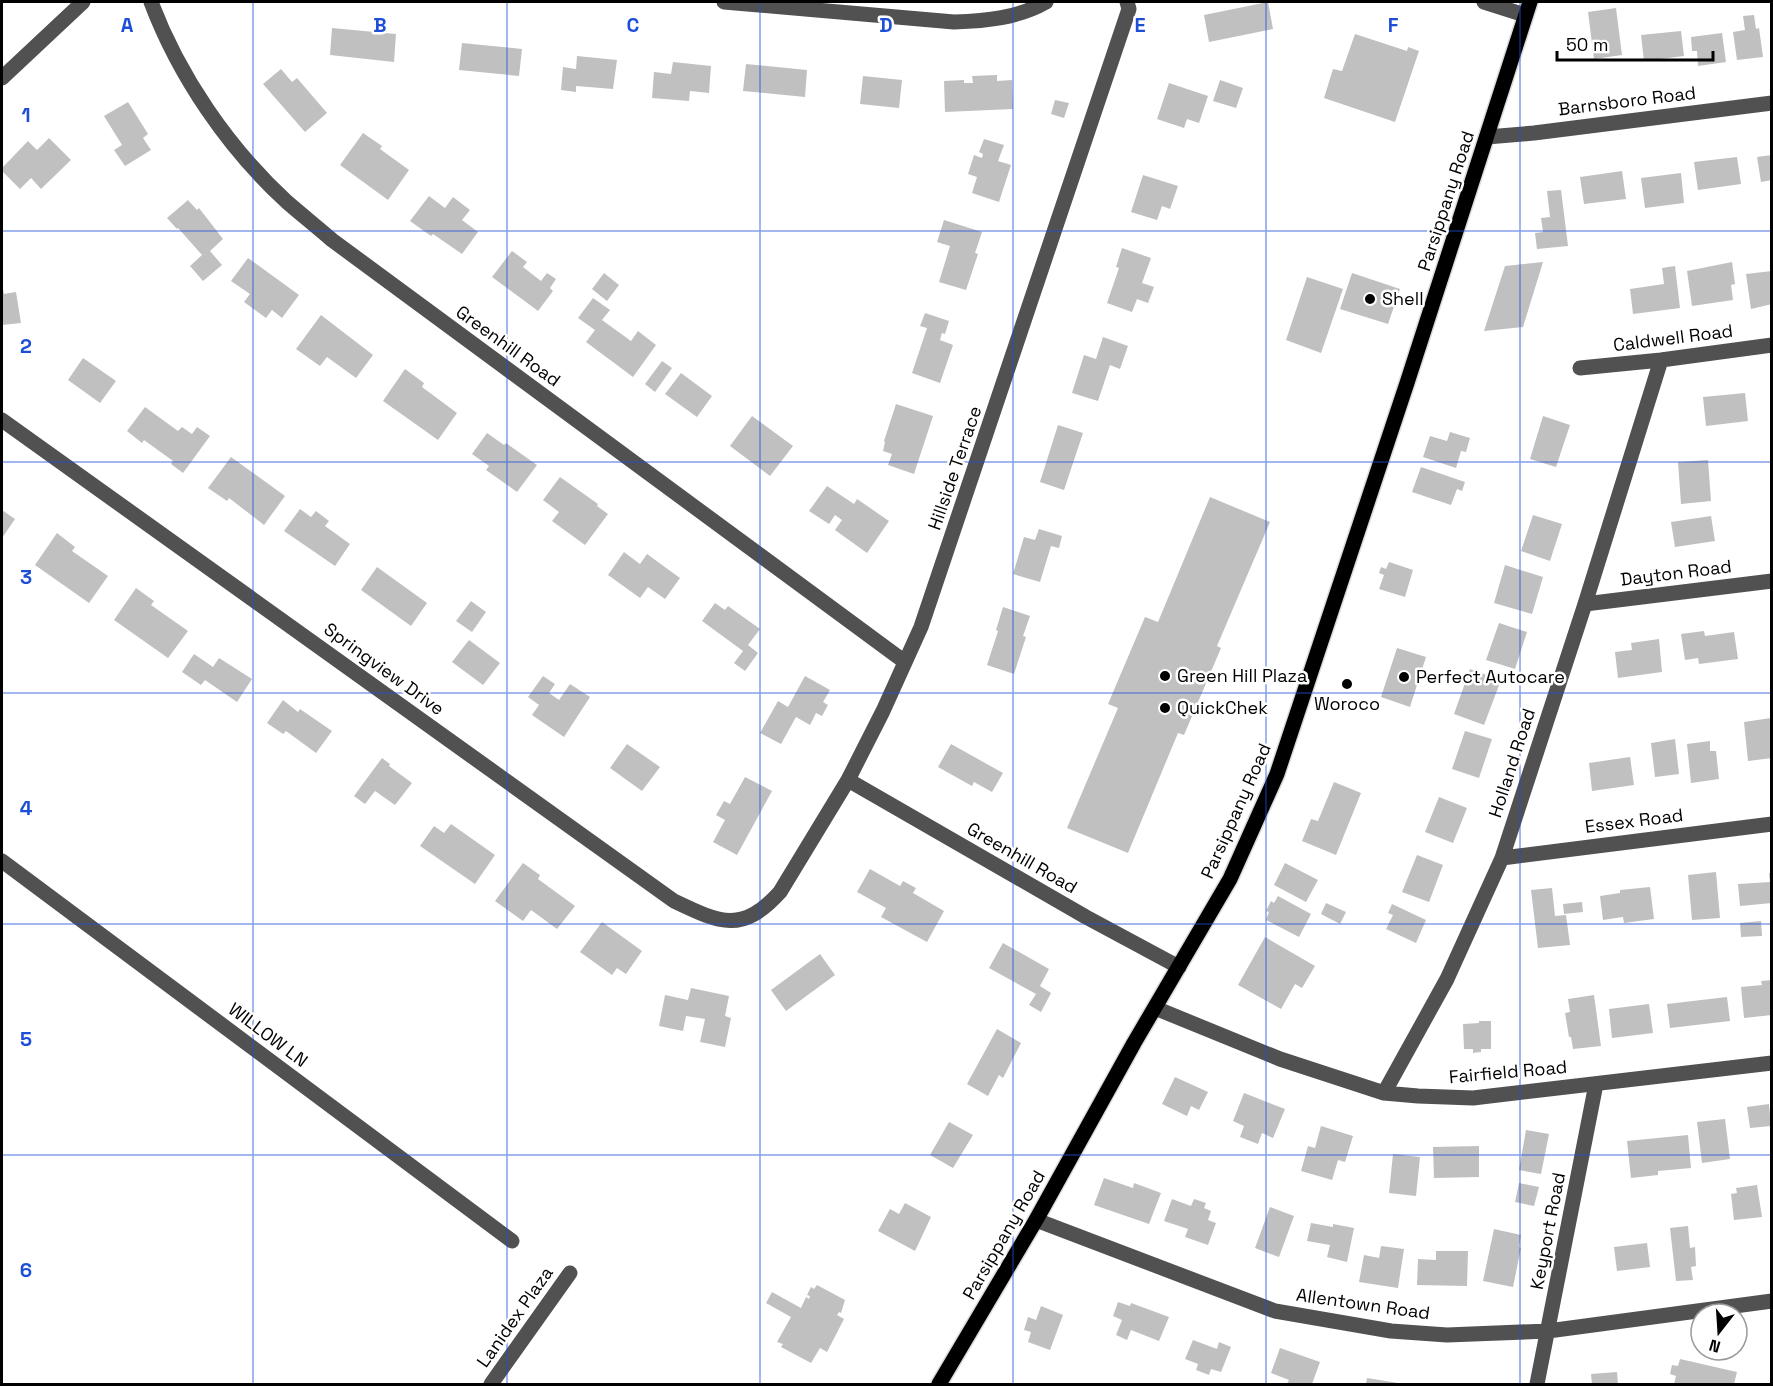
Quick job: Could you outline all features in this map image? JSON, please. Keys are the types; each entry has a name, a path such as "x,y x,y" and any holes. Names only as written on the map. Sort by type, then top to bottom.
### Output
{"main road":[{"name":"Parsippany Road","path":"939,1384 1036,1220 1230,879 1277,774 1528,8"}],"street":[{"path":"2,78 83,2"},
{"name":"Greenhill Road","path":"151,2 160,26 183,70 214,118 249,163 286,201 332,240 905,663"},
{"path":"724,2 954,22 982,21 1013,15 1046,2"},
{"name":"Hillside Terrace","path":"753,915 770,903 780,892 848,780 884,711 921,627 1129,9 1127,2"},
{"path":"1484,2 1528,8"},
{"name":"Barnsboro Road","path":"1487,136 1534,133 1772,104"},
{"name":"Caldwell Road","path":"1580,368 1772,345"},
{"name":"Holland Road","path":"1384,1093 1447,979 1502,858 1585,604 1661,360"},
{"name":"Springview Drive","path":"2,420 674,901 714,919 733,921 753,915"},
{"name":"Dayton Road","path":"1585,604 1772,581"},
{"name":"Greenhill Road","path":"848,780 1086,917 1179,967"},
{"name":"Essex Road","path":"1502,858 1772,824"},
{"name":"WILLOW LN","path":"2,861 512,1241"},
{"name":"Fairfield Road","path":"1155,1008 1280,1059 1384,1093 1473,1098 1772,1063"},
{"name":"Keyport Road","path":"1537,1384 1596,1084"},
{"name":"Allentown Road","path":"1036,1220 1275,1311 1391,1331 1447,1335 1548,1331 1772,1301"},
{"name":"Lanidex Plaza","path":"491,1384 570,1273"}],"building":[{"path":"1268,2 1273,29 1209,42 1204,15"},
{"path":"1616,8 1622,55 1594,59 1588,12"},
{"path":"1754,15 1756,29 1759,28 1763,57 1737,60 1733,32 1745,30 1743,16"},
{"path":"332,28 396,34 394,62 330,55"},
{"path":"1681,31 1684,56 1644,61 1641,35"},
{"path":"1722,33 1726,62 1698,66 1697,51 1692,51 1691,37"},
{"path":"1355,34 1407,51 1408,47 1419,51 1395,122 1324,98 1333,69 1342,71"},
{"path":"462,43 522,49 519,76 459,70"},
{"path":"577,56 617,60 613,89 576,86 576,92 561,90 563,67 576,69"},
{"path":"673,62 711,66 709,93 690,91 689,101 652,98 654,72 671,74"},
{"path":"746,64 807,70 805,97 743,91"},
{"path":"281,69 292,82 297,78 327,113 305,132 263,84"},
{"path":"997,75 997,81 1012,80 1013,109 945,112 944,81 964,80 964,83 973,83 972,76"},
{"path":"863,76 902,80 899,108 860,104"},
{"path":"1220,80 1243,88 1236,108 1213,101"},
{"path":"1169,83 1208,96 1199,123 1187,119 1184,128 1157,119"},
{"path":"1055,100 1069,103 1064,118 1051,114"},
{"path":"128,102 148,134 143,138 151,150 125,166 114,150 122,145 104,116"},
{"path":"363,133 382,146 380,149 409,170 388,200 340,165"},
{"path":"49,138 71,160 41,189 31,178 20,189 2,171 2,168 28,141 37,150"},
{"path":"984,139 1004,145 998,161 1011,165 999,202 972,193 977,177 968,174 974,155 982,158 983,154 979,152"},
{"path":"1772,155 1772,180 1761,182 1757,157"},
{"path":"1737,157 1741,184 1698,190 1694,162"},
{"path":"1622,171 1626,199 1584,204 1580,177"},
{"path":"1681,173 1684,203 1645,208 1641,178"},
{"path":"1143,175 1178,186 1170,209 1162,206 1157,220 1131,212"},
{"path":"1561,190 1568,246 1537,249 1535,233 1543,232 1541,218 1550,217 1547,191"},
{"path":"429,196 445,208 453,197 470,210 462,220 478,232 462,254 410,221"},
{"path":"188,200 197,210 199,208 223,239 210,251 222,265 203,281 190,266 202,255 167,218"},
{"path":"944,220 982,232 975,253 978,254 966,290 939,282 950,246 937,242"},
{"path":"1122,248 1151,258 1142,283 1154,287 1148,303 1137,299 1132,312 1107,303 1119,268 1116,267"},
{"path":"512,251 527,262 523,267 541,281 547,273 556,279 550,288 553,291 538,311 492,277"},
{"path":"248,258 299,295 282,318 272,310 266,318 244,302 250,294 231,281"},
{"path":"1543,262 1523,327 1484,331 1505,266"},
{"path":"1732,262 1735,284 1731,285 1733,300 1692,306 1687,271"},
{"path":"1675,266 1680,308 1633,314 1630,289 1664,284 1662,268"},
{"path":"1772,271 1772,304 1751,309 1746,274"},
{"path":"604,273 619,285 607,301 592,289"},
{"name":"Shell","path":"1352,273 1400,289 1388,324 1340,309"},
{"path":"1307,277 1343,289 1321,353 1286,340"},
{"path":"2,285 4,294 16,292 21,323 2,325"},
{"path":"593,298 610,310 602,320 631,341 638,331 656,345 633,377 586,342 595,330 578,318"},
{"path":"925,313 949,321 945,334 942,333 940,340 953,345 940,383 912,373 927,328 920,326"},
{"path":"321,315 373,355 356,378 327,357 320,366 296,349"},
{"path":"1103,337 1128,346 1120,369 1110,365 1098,401 1072,393 1084,355 1096,359"},
{"path":"83,358 116,381 100,403 68,380"},
{"path":"662,361 672,368 655,392 645,384"},
{"path":"405,369 424,383 422,387 457,413 438,440 383,401"},
{"path":"681,373 712,396 697,417 665,394"},
{"path":"1745,393 1748,421 1706,426 1703,397"},
{"path":"896,404 933,416 914,474 888,465 892,454 883,451"},
{"path":"145,407 178,431 182,427 192,434 197,427 210,436 183,473 171,464 173,461 144,440 142,443 127,431"},
{"path":"752,416 793,446 770,476 730,446"},
{"path":"1543,416 1570,425 1556,467 1530,459"},
{"path":"1058,425 1083,433 1064,490 1040,482"},
{"path":"1450,432 1470,438 1466,452 1461,451 1456,468 1423,457 1430,436 1447,441"},
{"path":"487,433 504,445 506,443 537,465 517,492 486,470 489,466 472,454"},
{"path":"231,457 285,496 264,525 229,498 227,501 208,488"},
{"path":"1708,460 1711,501 1681,504 1678,462"},
{"path":"1421,467 1465,482 1462,491 1457,489 1451,505 1412,492"},
{"path":"560,477 598,504 597,506 608,514 585,545 552,521 559,512 543,500"},
{"path":"827,486 854,504 857,499 889,521 867,553 835,530 842,520 835,515 829,524 809,511"},
{"name":"Green Hill Plaza","path":"1210,497 1270,522 1217,646 1221,648 1184,735 1178,733 1128,853 1067,828 1118,708 1108,704 1145,617 1158,622"},
{"path":"300,509 311,517 316,511 329,521 325,526 350,544 335,566 284,531"},
{"path":"2,510 15,519 2,538"},
{"path":"1533,515 1562,524 1550,561 1521,551"},
{"path":"1711,516 1715,541 1675,547 1671,522"},
{"path":"1039,529 1062,536 1059,548 1051,546 1040,582 1013,574 1024,537 1035,540"},
{"path":"57,533 75,547 72,551 108,576 89,603 35,565"},
{"path":"624,552 640,564 647,554 680,578 665,599 648,587 640,598 608,575"},
{"path":"1389,562 1413,570 1405,597 1379,589 1384,575 1379,573 1381,567 1386,569"},
{"path":"1505,565 1543,577 1532,614 1494,603"},
{"path":"377,567 427,603 411,626 361,590"},
{"path":"136,588 154,601 151,605 188,631 168,658 114,620"},
{"path":"471,601 486,612 472,632 456,621"},
{"path":"715,603 725,610 728,606 760,629 748,645 758,653 745,671 734,663 743,651 702,621"},
{"path":"1003,607 1030,616 1014,674 987,665"},
{"path":"1499,623 1527,632 1515,669 1486,660"},
{"path":"1704,631 1705,636 1734,632 1738,659 1699,664 1698,658 1685,660 1681,634"},
{"path":"1659,639 1662,672 1618,678 1615,652 1632,650 1631,643"},
{"path":"469,640 500,663 483,685 452,662"},
{"name":"Perfect Autocare","path":"1397,648 1426,657 1410,707 1381,697"},
{"path":"194,654 213,667 219,658 252,679 237,702 205,680 201,685 182,672"},
{"path":"1470,669 1501,680 1484,725 1454,714"},
{"path":"543,676 555,684 549,693 559,700 570,684 590,697 564,737 532,715 539,705 528,697"},
{"path":"805,676 830,690 823,702 828,705 822,716 816,713 810,725 796,717 781,744 760,733 778,701 788,707"},
{"path":"283,700 298,712 300,709 332,731 316,753 286,731 283,734 267,723"},
{"path":"1771,718 1772,758 1748,761 1744,722"},
{"path":"1465,731 1492,739 1479,778 1452,769"},
{"path":"1675,739 1679,774 1655,777 1651,743"},
{"path":"1710,741 1710,751 1716,751 1719,779 1691,783 1687,744"},
{"path":"627,744 660,767 642,791 610,768"},
{"path":"951,744 1003,773 992,792 974,782 972,786 938,767"},
{"path":"1630,757 1634,785 1592,791 1589,763"},
{"path":"382,758 412,783 395,805 375,791 365,804 354,796"},
{"path":"745,777 772,791 737,855 713,842 725,820 716,815 724,801 730,804"},
{"path":"1334,782 1361,793 1336,855 1302,841 1311,819 1318,821"},
{"path":"1439,797 1467,808 1453,843 1425,832"},
{"path":"451,824 495,855 475,884 420,846 434,826 444,833"},
{"path":"1417,855 1443,865 1429,902 1402,892"},
{"path":"523,863 540,875 538,879 575,906 557,929 531,910 523,921 495,901"},
{"path":"1285,863 1318,880 1306,902 1274,885"},
{"path":"870,869 900,886 903,881 916,888 913,893 944,911 927,942 881,917 886,908 857,892"},
{"path":"1716,872 1720,918 1692,920 1688,875"},
{"path":"1769,873 1772,873 1772,903 1740,906 1738,884 1770,882"},
{"path":"1650,887 1654,919 1624,923 1623,917 1603,920 1600,896 1620,893 1620,890"},
{"path":"1552,888 1555,916 1566,915 1570,945 1538,948 1531,890"},
{"path":"1278,896 1311,914 1299,937 1266,920 1269,912 1266,911 1271,901 1274,903"},
{"path":"1582,902 1583,912 1564,914 1563,904"},
{"path":"1326,903 1346,912 1340,924 1321,914"},
{"path":"1392,904 1426,920 1416,943 1386,929 1393,915 1388,913"},
{"path":"1761,921 1762,936 1741,937 1740,923"},
{"path":"602,922 642,951 626,974 617,968 612,975 580,952"},
{"path":"1265,937 1315,966 1302,988 1295,984 1281,1009 1238,985"},
{"path":"1003,943 1049,969 1040,986 1051,993 1041,1012 1029,1005 1036,994 989,968"},
{"path":"820,954 835,975 786,1011 771,990"},
{"path":"1772,980 1772,1015 1744,1018 1741,987 1762,985 1761,981"},
{"path":"691,988 729,996 725,1016 731,1018 725,1047 700,1042 705,1019 686,1016 683,1031 659,1026 665,995 688,1000"},
{"path":"1594,995 1601,1046 1573,1049 1565,1013 1570,1012 1568,999"},
{"path":"1727,997 1730,1021 1670,1028 1667,1004"},
{"path":"1649,1004 1653,1033 1612,1038 1609,1009"},
{"path":"1479,1021 1491,1021 1491,1049 1481,1049 1481,1052 1473,1053 1473,1049 1464,1049 1463,1024 1479,1023"},
{"path":"997,1029 1021,1043 1003,1078 999,1075 988,1096 967,1084"},
{"path":"1175,1077 1208,1092 1199,1110 1191,1106 1187,1116 1162,1104"},
{"path":"1244,1093 1285,1109 1273,1138 1262,1133 1258,1144 1240,1137 1244,1126 1233,1121"},
{"path":"1769,1104 1771,1126 1750,1128 1747,1107"},
{"path":"1725,1119 1730,1159 1702,1163 1697,1122"},
{"path":"949,1122 973,1135 953,1168 930,1155"},
{"path":"1321,1126 1353,1136 1345,1162 1338,1160 1332,1180 1301,1171 1308,1146 1315,1148"},
{"path":"1526,1130 1549,1134 1541,1174 1519,1170"},
{"path":"1688,1135 1691,1168 1658,1171 1658,1175 1631,1178 1627,1141"},
{"path":"1479,1146 1479,1177 1434,1178 1433,1147"},
{"path":"1393,1154 1420,1157 1416,1196 1389,1193"},
{"path":"1104,1178 1133,1188 1134,1183 1161,1193 1149,1224 1094,1205"},
{"path":"1519,1183 1539,1187 1534,1206 1515,1202"},
{"path":"1757,1185 1762,1217 1734,1220 1731,1194 1737,1193 1736,1188"},
{"path":"1172,1199 1191,1206 1194,1199 1206,1203 1204,1208 1211,1211 1208,1220 1216,1223 1208,1245 1185,1237 1188,1229 1164,1221"},
{"path":"905,1203 931,1217 915,1251 878,1231 890,1209 899,1214"},
{"path":"1270,1207 1294,1216 1279,1257 1255,1248"},
{"path":"1311,1223 1354,1228 1347,1262 1327,1257 1330,1245 1307,1241"},
{"path":"1688,1226 1690,1248 1695,1247 1696,1266 1691,1267 1693,1280 1676,1281 1670,1228"},
{"path":"1494,1229 1521,1235 1519,1247 1521,1248 1513,1287 1483,1281"},
{"path":"1647,1243 1650,1267 1617,1271 1614,1247"},
{"path":"1381,1246 1404,1249 1398,1288 1359,1282 1364,1255 1379,1258"},
{"path":"1436,1251 1468,1251 1467,1286 1417,1285 1418,1259 1436,1260"},
{"path":"817,1285 845,1300 841,1313 837,1315 844,1319 827,1352 820,1348 811,1363 781,1347 783,1344 777,1342 791,1317 766,1303 772,1292 801,1308 806,1297 809,1299 810,1296 807,1295 811,1287 814,1289"},
{"path":"1118,1302 1130,1306 1131,1303 1169,1317 1159,1341 1131,1330 1127,1340 1116,1335 1122,1320 1113,1316"},
{"path":"1041,1306 1063,1315 1050,1350 1028,1342 1031,1332 1024,1330 1028,1317 1036,1320"},
{"path":"1193,1340 1217,1349 1219,1342 1231,1347 1221,1372 1211,1369 1209,1375 1196,1370 1198,1364 1185,1359"},
{"path":"1280,1348 1320,1362 1312,1384 1287,1384 1289,1380 1271,1373"},
{"path":"1680,1359 1737,1372 1734,1384 1674,1384 1676,1376 1670,1374 1672,1365 1678,1366"},
{"path":"1617,1372 1618,1384 1592,1384 1591,1374"},
{"path":"1367,1378 1398,1383 1398,1384 1366,1384"}],"place":[{"name":"Shell","path":"1370,299"},
{"name":"Green Hill Plaza","path":"1165,676"},
{"name":"Perfect Autocare","path":"1404,677"},
{"name":"Woroco","path":"1347,684"},
{"name":"QuickChek","path":"1165,708"}]}
